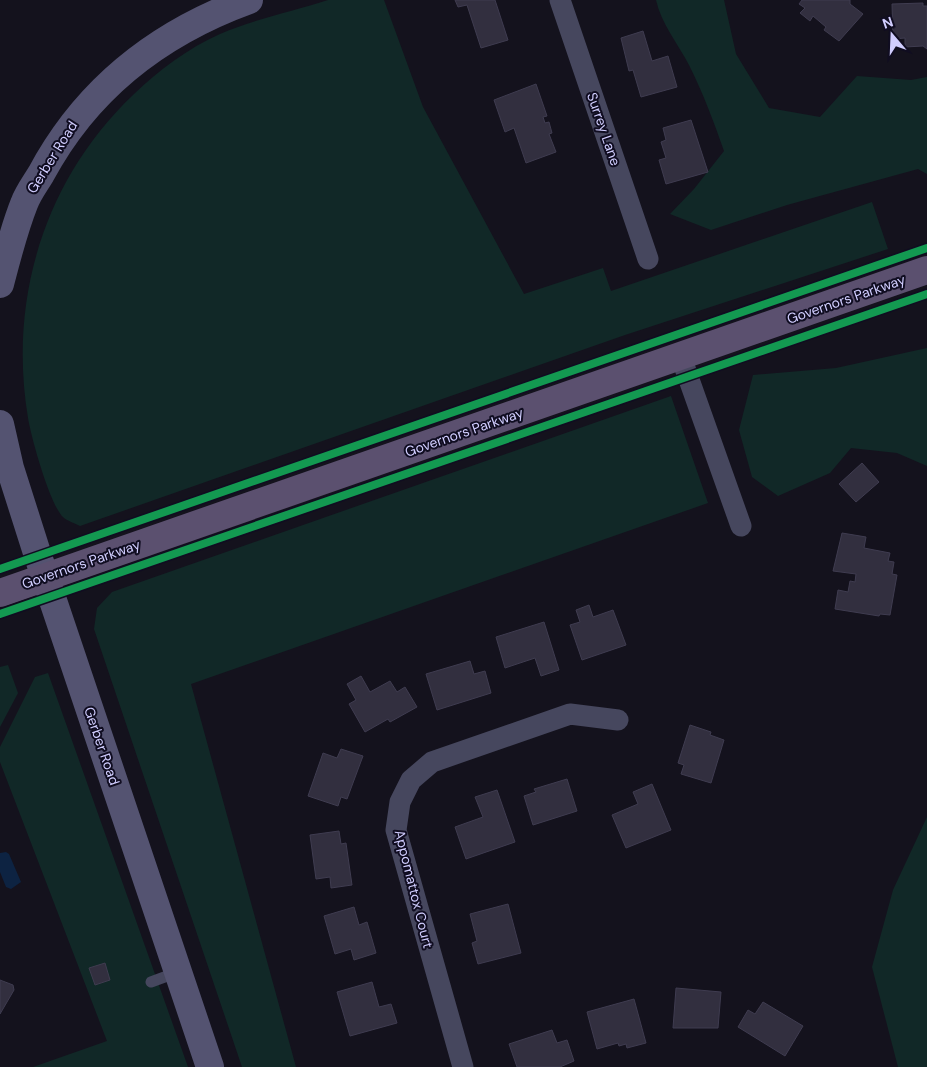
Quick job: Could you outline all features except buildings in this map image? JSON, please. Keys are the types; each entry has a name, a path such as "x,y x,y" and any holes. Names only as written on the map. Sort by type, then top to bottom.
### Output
{"main road":[{"name":"Governors Parkway","path":"0,593 927,270"}],"street":[{"name":"Gerber Road","path":"0,284 24,203 49,157 81,112 103,88 134,61 207,16 248,0"},
{"name":"Surrey Lane","path":"560,0 648,259"},
{"path":"680,357 741,526"},
{"name":"Gerber Road","path":"0,424 10,468 45,577 210,1067"},
{"name":"Appomattox Court","path":"463,1067 396,830 400,802 411,780 432,762 570,714 618,720"}],"lane":[{"path":"151,982 178,972"}],"green space":[{"path":"328,0 384,0 423,107 524,294 603,268 611,291 872,202 888,249 625,335 80,526 69,521 63,517 52,499 42,470 28,418 23,373 24,329 29,285 40,243 56,202 77,164 102,128 133,95 174,61 196,46 232,29"},
{"path":"656,0 724,0 736,54 769,108 820,117 857,76 911,80 927,77 927,174 918,169 787,205 711,230 670,214 694,189 724,151 699,86 658,9"},
{"path":"927,348 927,466 897,453 851,448 830,473 778,496 752,477 739,430 753,375 836,368"},
{"path":"671,396 708,503 191,684 296,1067 242,1067 94,629 97,608 112,592"},
{"path":"8,665 18,693 0,727 0,667"},
{"path":"48,673 188,1067 33,1067 107,1041 0,762 0,747 35,677"},
{"path":"927,817 927,1067 898,1067 872,967 893,890"}],"water":[{"path":"6,852 9,854 21,882 11,889 6,887 0,872 0,853"}],"cycle path":[{"path":"0,569 927,248"},
{"path":"0,614 927,294"}]}
